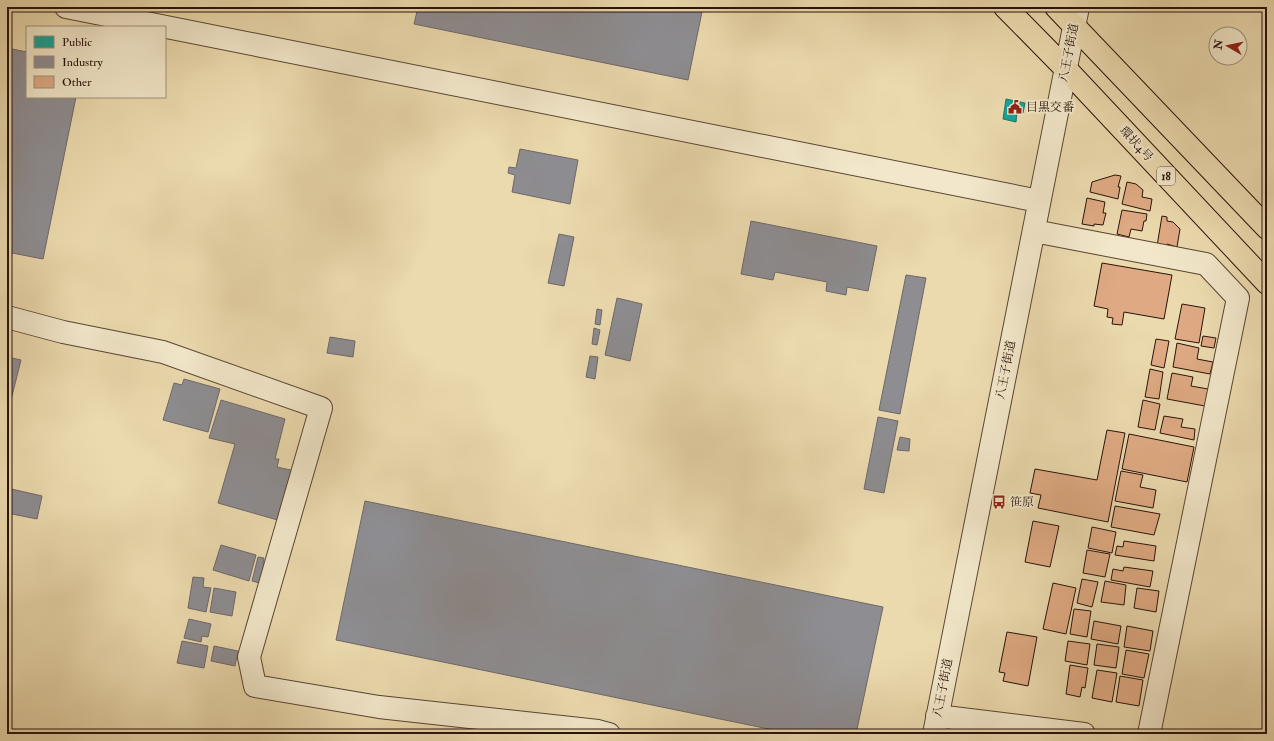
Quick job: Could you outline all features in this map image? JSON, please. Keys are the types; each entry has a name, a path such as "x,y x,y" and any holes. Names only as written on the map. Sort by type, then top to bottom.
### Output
{"main road":[{"name":"環状4号","path":"1005,7 1267,283"},
{"path":"1056,7 1076,16 1267,228"}],"street":[{"path":"66,7 161,26"},
{"name":"八王子街道","path":"936,725 1076,16"},
{"path":"166,27 1040,201"},
{"path":"1034,231 1206,264 1238,298 1149,734"},
{"path":"7,317 63,332 164,352 321,408 249,657 255,686 379,707 598,731 609,734"},
{"path":"936,725 1084,734"}],"building: Public":[{"name":"目黒交番","path":"1006,99 1025,103 1023,113 1017,112 1016,122 1003,119"}],"building: Industry":[{"path":"418,7 703,7 688,80 414,24"},
{"path":"7,48 26,52 26,98 76,98 43,259 7,252"},
{"path":"520,149 578,160 570,204 512,192 515,175 508,173 509,167 516,168"},
{"path":"751,221 877,246 868,291 847,287 846,295 826,291 827,282 775,272 773,280 741,274"},
{"path":"559,234 574,237 564,286 548,283"},
{"path":"906,275 926,278 900,414 879,410"},
{"path":"617,298 642,304 630,361 605,355"},
{"path":"597,309 602,310 600,325 595,324"},
{"path":"594,328 600,330 597,345 592,344"},
{"path":"330,337 355,341 353,357 327,353"},
{"path":"590,356 598,357 595,379 586,377"},
{"path":"7,357 21,360 7,416"},
{"path":"184,379 220,389 208,432 163,420 174,383 182,385"},
{"path":"221,400 285,419 275,459 279,459 277,467 295,471 281,521 218,503 235,444 209,438"},
{"path":"878,417 898,421 884,493 864,489"},
{"path":"900,437 910,439 909,451 897,450"},
{"path":"7,488 42,496 37,519 7,513"},
{"path":"365,501 883,607 856,734 793,734 336,640"},
{"path":"221,545 256,555 249,581 213,570"},
{"path":"258,557 264,558 263,564 267,566 263,584 252,581"},
{"path":"193,577 204,578 203,587 211,588 206,612 188,608"},
{"path":"214,588 236,592 232,616 210,612"},
{"path":"189,619 211,624 208,637 202,636 201,642 184,638"},
{"path":"182,641 208,646 204,668 177,663"},
{"path":"214,646 238,651 235,666 211,661"}],"building: Other":[{"path":"1115,175 1121,176 1118,187 1120,187 1118,199 1090,192 1092,182"},
{"path":"1127,182 1136,184 1143,190 1142,197 1152,199 1150,211 1122,204"},
{"path":"1087,198 1105,202 1103,213 1106,213 1103,225 1094,224 1094,226 1082,224"},
{"path":"1122,210 1147,214 1142,231 1131,229 1129,237 1117,234"},
{"path":"1162,216 1167,217 1167,221 1173,222 1180,229 1177,247 1167,244 1166,248 1157,246"},
{"path":"1102,263 1172,275 1164,319 1124,312 1122,325 1112,324 1113,318 1107,317 1108,309 1094,306"},
{"path":"1182,304 1205,308 1199,343 1175,339"},
{"path":"1203,336 1216,338 1214,348 1201,346"},
{"path":"1156,339 1169,341 1164,368 1151,365"},
{"path":"1177,343 1199,348 1197,359 1213,362 1210,374 1173,367"},
{"path":"1150,369 1163,372 1159,399 1145,397"},
{"path":"1172,373 1193,377 1191,386 1208,389 1205,406 1167,399"},
{"path":"1143,400 1160,404 1155,430 1138,427"},
{"path":"1164,416 1183,419 1181,427 1195,429 1194,440 1160,433"},
{"path":"1107,430 1125,433 1108,522 1038,508 1041,495 1030,493 1035,469 1097,480"},
{"path":"1129,434 1194,447 1187,482 1122,469"},
{"path":"1121,471 1143,475 1140,487 1156,490 1153,508 1115,501"},
{"path":"1115,506 1160,514 1154,535 1111,527"},
{"path":"1033,521 1059,526 1050,567 1025,562"},
{"path":"1092,527 1116,532 1112,553 1088,548"},
{"path":"1124,541 1156,546 1154,561 1115,555 1117,546 1123,547"},
{"path":"1087,550 1110,554 1105,577 1083,573"},
{"path":"1124,567 1153,571 1150,587 1111,580 1113,569 1123,571"},
{"path":"1082,579 1098,582 1092,607 1077,603"},
{"path":"1105,581 1126,585 1124,605 1101,602"},
{"path":"1053,583 1076,588 1066,634 1043,629"},
{"path":"1137,588 1159,591 1156,612 1134,608"},
{"path":"1074,609 1091,611 1087,637 1070,634"},
{"path":"1094,621 1121,626 1118,644 1091,639"},
{"path":"1127,626 1153,631 1150,651 1124,647"},
{"path":"1007,632 1037,637 1028,686 1003,681 1005,673 999,672"},
{"path":"1068,641 1090,644 1087,665 1065,661"},
{"path":"1097,644 1119,647 1116,668 1094,665"},
{"path":"1126,650 1149,654 1144,678 1122,674"},
{"path":"1070,665 1088,668 1085,688 1082,687 1080,697 1066,694"},
{"path":"1097,670 1117,673 1112,702 1092,698"},
{"path":"1120,676 1143,680 1139,706 1116,702"}],"place":[{"name":"目黒交番","path":"1015,107"},
{"name":"笹原","path":"999,502"}]}
